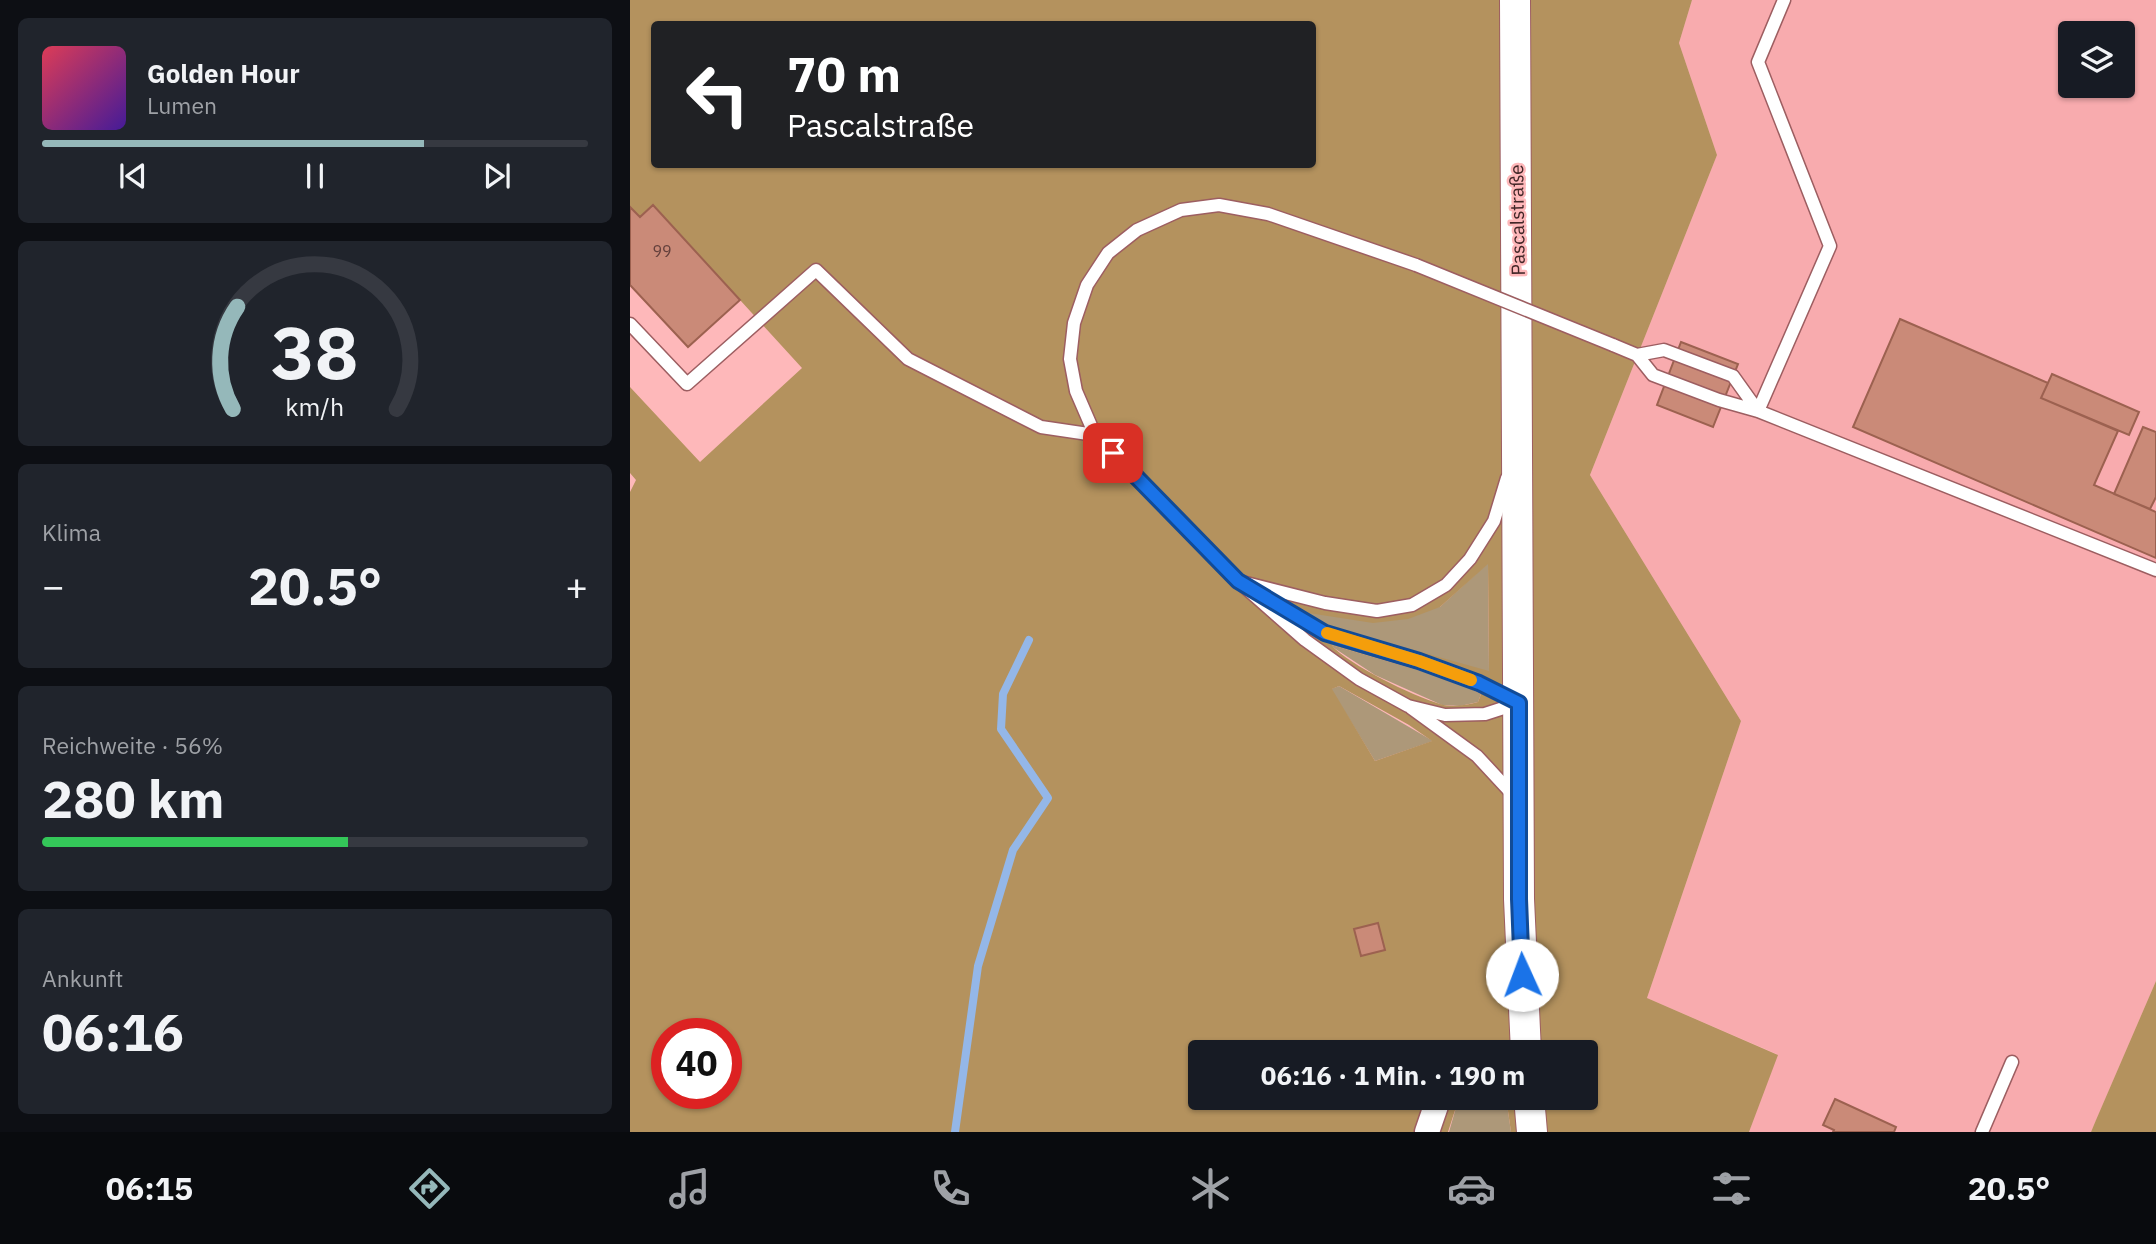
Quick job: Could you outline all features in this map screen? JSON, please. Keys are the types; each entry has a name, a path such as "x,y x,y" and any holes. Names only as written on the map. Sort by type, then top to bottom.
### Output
{"street":[{"name":"Pascalstraße","path":"1515,0 1519,899 1525,1040"},
{"path":"1427,1132 1435,1110"},
{"path":"1530,1110 1532,1132"}],"lane":[{"path":"1758,411 1830,246 1758,62 1783,0"},
{"path":"1519,800 1477,756 1408,706 1359,679 1326,656 1238,581 1095,435 1076,391 1070,359 1074,323 1087,285 1108,253 1137,230 1181,209 1219,205 1268,214 1416,265 1637,355 1653,375 1718,400 1758,411 2156,570"},
{"path":"630,324 687,384 816,270 908,359 1041,428 1095,435"},
{"path":"1637,355 1664,350 1733,376 1758,411"},
{"name":"Pascalstraße","path":"1238,581 1338,605 1377,611 1412,605 1446,584 1470,559 1494,521 1519,439"},
{"path":"1238,581 1325,633 1419,661 1479,683 1519,703"},
{"path":"1408,706 1445,715 1485,714 1519,703"},
{"path":"1982,1132 2012,1062"}],"shaded area":[{"path":"630,0 1692,0 1679,43 1717,155 1590,475 1741,721 1647,998 1778,1055 1749,1132 1511,1132 1508,1110 1598,1110 1598,1040 1188,1040 1188,1110 1455,1110 1448,1132 630,1132 630,492 636,480 630,473 630,387 700,462 802,368 740,300 688,347 630,285","holes":["1488,564 1489,671 1331,627 1302,612 1373,623 1408,619 1440,607","1331,645 1452,680 1481,694 1478,702 1445,705 1414,694 1352,662","1339,686 1409,725 1432,741 1375,761 1332,689"]},
{"path":"1692,0 2156,0 2156,981 2091,1132 1749,1132 1777,1054 1647,998 1741,721 1590,475 1717,155 1679,43"},
{"path":"1488,563 1489,672 1331,627 1299,611 1318,613 1440,607"},
{"path":"1328,644 1452,680 1481,694 1478,702 1460,706 1442,705 1375,675"},
{"path":"1339,686 1433,741 1375,761 1331,689"},
{"path":"2156,981 2156,1132 2091,1132 2096,1120"},
{"path":"1455,1110 1508,1110 1511,1132 1449,1132"}],"building":[{"path":"653,205 740,300 688,347 630,285 630,207 640,217"},
{"path":"1900,319 2048,383 2041,398 2118,431 2094,485 2156,512 2156,558 1853,427"},
{"path":"1681,342 1738,364 1713,427 1657,405"},
{"path":"2052,374 2139,412 2129,435 2041,398"},
{"path":"2143,427 2156,432 2156,497 2150,509 2114,494"},
{"path":"1378,923 1385,950 1361,956 1354,929"},
{"path":"1835,1099 1896,1127 1894,1132 1833,1132 1834,1130 1823,1125"}],"waterway":[{"path":"955,1132 978,966 1013,850 1048,798 1001,729 1003,694 1029,640"}],"slow traffic":[{"path":"1327,633 1471,680"}],"route":[{"path":"1113,453 1238,581 1325,633 1419,661 1479,683 1519,703 1519,899 1522,975"}]}
